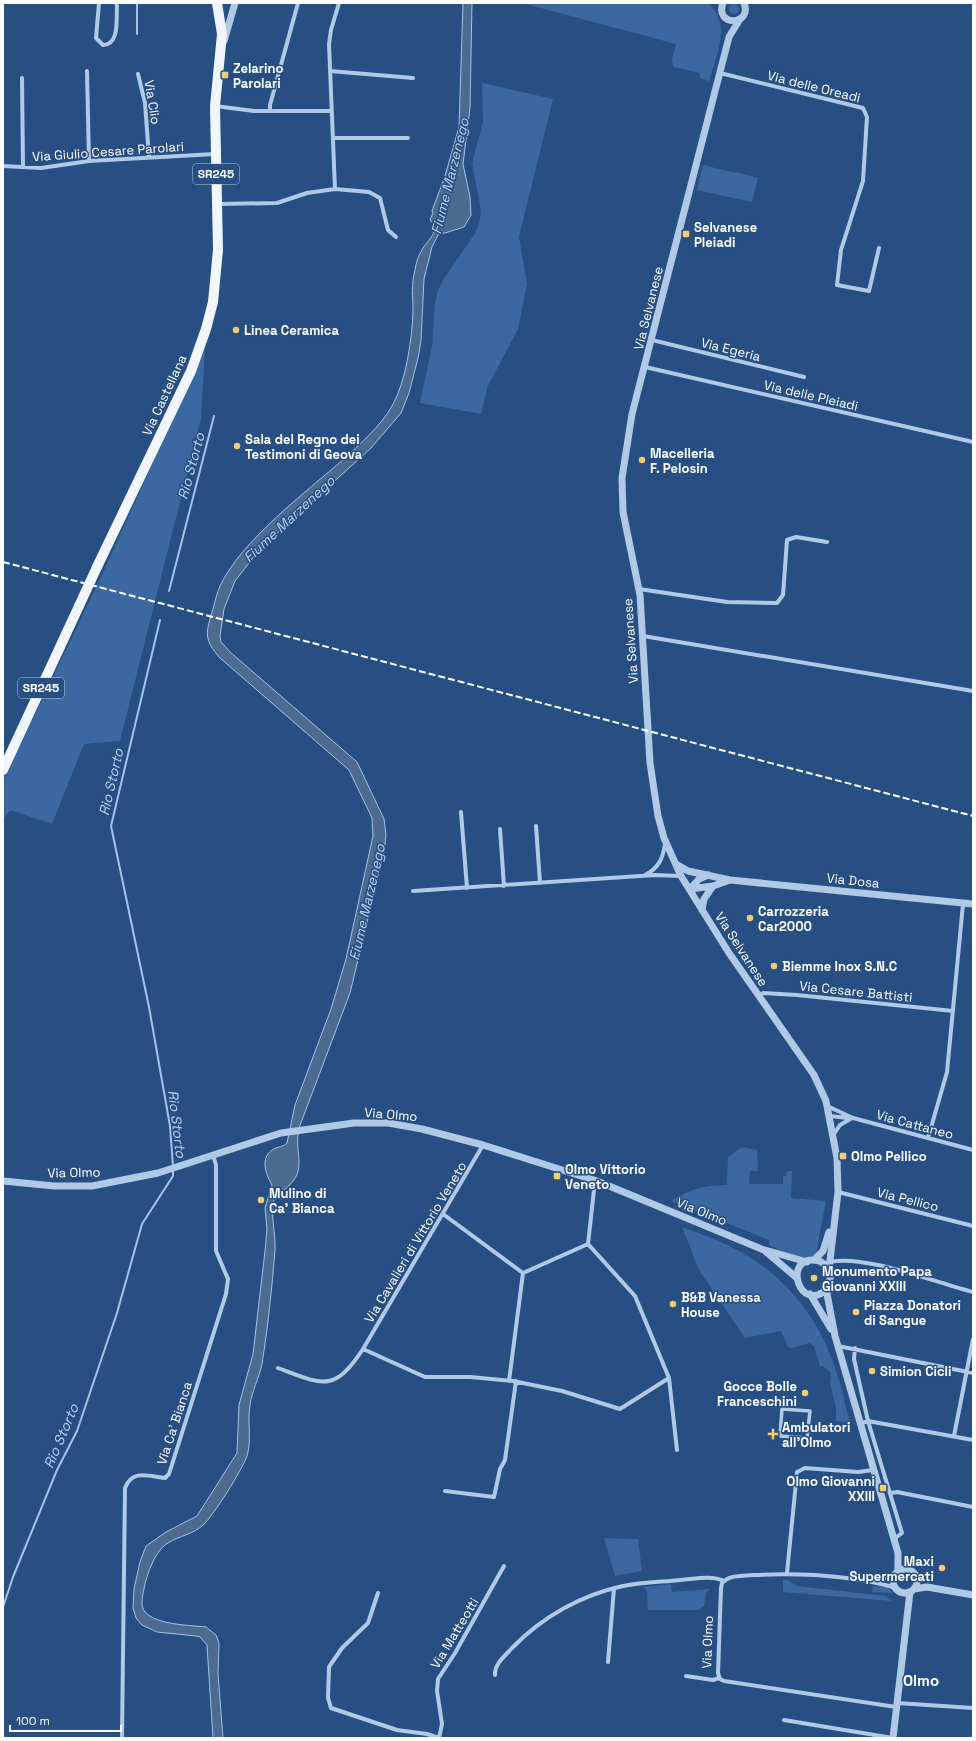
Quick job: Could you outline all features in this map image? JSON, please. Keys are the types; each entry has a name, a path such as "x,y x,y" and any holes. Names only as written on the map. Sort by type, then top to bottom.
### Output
{"main road":[{"path":"217,3 221,23 222,47"},
{"name":"Via Castellana","path":"3,770 97,567 191,371 202,341 212,306 218,265 215,106 222,47"}],"street":[{"path":"99,3 96,38 103,45 108,45 112,42 114,36 116,3"},
{"name":"Via Castellana","path":"222,47 235,3"},
{"path":"270,111 270,105 298,3"},
{"path":"335,189 330,38 339,3"},
{"name":"Via Selvanese","path":"744,3 746,11 729,37 632,414 622,478 625,530 638,588 643,636 650,763 658,816 673,861 702,910 758,996 814,1075 827,1106 834,1134 837,1158 838,1192 829,1265"},
{"name":"Via Selvanese","path":"721,5 728,23 729,37"},
{"path":"725,18 730,21 740,19"},
{"path":"86,71 89,161"},
{"path":"330,71 413,78"},
{"name":"Via delle Oreadi","path":"720,73 863,108 867,117 863,181 841,250 837,286 869,291 879,248"},
{"name":"Via Clio","path":"138,74 145,103 149,157"},
{"path":"22,78 23,167"},
{"path":"215,106 240,110 332,111"},
{"path":"333,138 408,138"},
{"name":"Via Giulio Cesare Parolari","path":"3,166 46,167 89,161 215,154"},
{"path":"217,204 277,203 315,191 335,189 369,192 376,194 380,198 383,205 385,222 388,230 396,237"},
{"name":"Via Egeria","path":"652,340 804,377"},
{"name":"Via delle Pleiadi","path":"645,367 973,442"},
{"path":"638,588 727,602 777,603 783,595 787,540 796,537 827,542"},
{"path":"643,636 973,692"},
{"path":"461,812 467,888"},
{"path":"536,826 540,883"},
{"path":"500,828 504,886"},
{"path":"643,876 656,868 661,861 666,843"},
{"name":"Via Dosa","path":"673,861 688,871 730,880 973,904"},
{"path":"690,889 699,879 710,875"},
{"path":"413,891 643,876 682,876"},
{"path":"690,889 713,886 730,880"},
{"path":"702,910 704,899 713,886"},
{"path":"928,1138 948,1072 963,904"},
{"name":"Via Cesare Battisti","path":"758,996 763,993 790,994 953,1011"},
{"name":"Via Cattaneo","path":"827,1106 853,1118 973,1150"},
{"name":"Via Cattaneo","path":"830,1116 853,1118"},
{"path":"834,1134 840,1125 853,1118"},
{"name":"Via Olmo","path":"3,1181 54,1186 85,1186 128,1180 158,1173 281,1133 354,1123 388,1123 422,1129 483,1145 597,1182 764,1250 829,1265 831,1279 828,1288 828,1303 835,1336 891,1493 902,1533 894,1539"},
{"name":"Via Cavalieri di Vittorio Veneto","path":"278,1368 323,1383 333,1381 351,1367 483,1145"},
{"name":"Via Ca' Bianca","path":"122,1738 125,1488 128,1480 135,1475 165,1478 169,1474 226,1294 228,1279 216,1251 217,1154"},
{"path":"597,1182 594,1190 588,1244 635,1296 669,1378 677,1450"},
{"name":"Via Pellico","path":"838,1192 973,1226"},
{"name":"Via Selvanese","path":"810,1261 823,1251 835,1209"},
{"path":"443,1214 523,1273"},
{"path":"523,1273 588,1244"},
{"name":"Via Olmo","path":"764,1250 797,1278 800,1288 810,1294 835,1336"},
{"path":"829,1265 852,1260 872,1264 973,1292"},
{"path":"797,1278 799,1268 810,1261"},
{"path":"509,1380 523,1273"},
{"path":"810,1294 820,1294 828,1288"},
{"path":"954,1436 973,1339"},
{"path":"838,1346 855,1348 973,1372"},
{"name":"Via Olmo","path":"855,1348 854,1357 873,1470 898,1553"},
{"path":"363,1349 425,1377 470,1377 516,1381 562,1391 620,1409 669,1378"},
{"path":"445,1491 494,1497 500,1469 505,1460 516,1381"},
{"path":"782,1409 810,1411 807,1438 780,1436 782,1409"},
{"path":"865,1422 973,1440"},
{"path":"787,1573 797,1472 805,1468 858,1472 873,1470"},
{"path":"891,1493 897,1492 973,1507"},
{"path":"898,1553 909,1570 927,1587"},
{"path":"898,1553 897,1573 893,1582 899,1590 907,1607"},
{"name":"Via Matteotti","path":"378,1593 368,1623 342,1648 328,1667 328,1698 332,1708 397,1730 427,1734 439,1738 442,1724 436,1687 439,1676 455,1653 504,1566"},
{"path":"876,1582 897,1573 909,1570"},
{"path":"495,1675 496,1667 503,1658 518,1642 541,1623 575,1602 614,1588 636,1584 711,1578 724,1581 732,1577 787,1573 876,1582 899,1590 912,1590 927,1587 973,1595"},
{"path":"784,1720 893,1738 907,1607 912,1590 917,1583 916,1575"},
{"name":"Via Olmo","path":"724,1581 721,1594 719,1678 724,1681 897,1705 973,1708"},
{"path":"608,1662 614,1588"},
{"path":"686,1676 714,1680 719,1678"}],"shaded area":[{"path":"522,3 707,3 715,11 721,29 718,50 709,81 700,78 700,73 673,67 672,60 676,44"},
{"path":"732,4 736,4 738,5 738,13 732,14 729,11 729,7"},
{"path":"482,83 553,99 519,237 527,284 518,329 488,386 481,414 420,403 432,346 435,303 438,290 443,280 474,235 479,224 481,213 472,163 483,122"},
{"path":"703,165 758,178 752,202 697,190"},
{"path":"205,348 201,418 120,741 84,744 52,824 10,810 3,820 3,781 101,577"},
{"path":"742,1147 757,1150 758,1171 750,1171 749,1184 783,1184 783,1176 786,1176 787,1171 792,1171 791,1198 826,1201 816,1254 805,1258 792,1256 769,1245 769,1240 671,1201 698,1188 727,1185 728,1157"},
{"path":"682,1227 739,1251 769,1272 796,1297 807,1311 825,1343 837,1375 850,1422 836,1421 836,1408 830,1383 831,1373 823,1366 820,1366 814,1346 809,1343 791,1348 788,1347 781,1331 745,1338 699,1270"},
{"path":"604,1538 638,1539 642,1571 615,1576"},
{"path":"783,1580 788,1580 797,1586 886,1596 892,1601 783,1592"},
{"path":"671,1584 672,1592 710,1589 706,1593 704,1606 698,1610 648,1610 647,1592 644,1587"},
{"path":"873,1586 887,1587 893,1593 872,1592"}],"water":[{"name":"Fiume Marzenego","path":"463,3 472,3 470,108 463,164 470,197 471,215 464,227 445,233 439,233 432,247 424,279 421,341 409,393 401,413 371,448 259,550 235,581 224,609 220,636 221,642 230,652 357,762 384,819 386,835 384,852 350,993 299,1128 299,1163 296,1177 281,1192 277,1191 274,1198 273,1213 275,1250 271,1293 262,1364 250,1405 249,1444 247,1456 240,1471 208,1520 195,1531 168,1543 158,1553 150,1569 143,1595 143,1610 149,1615 167,1622 206,1627 216,1635 219,1643 218,1674 223,1738 213,1738 207,1645 200,1637 157,1632 142,1625 136,1618 133,1608 134,1589 140,1562 146,1546 166,1532 197,1516 237,1453 239,1405 253,1354 267,1229 265,1208 272,1185 267,1175 265,1160 271,1151 287,1143 295,1105 331,1009 346,959 373,836 372,818 349,770 220,658 208,640 208,630 220,586 230,569 243,552 276,518 344,459 370,434 387,414 397,396 405,373 410,347 413,312 412,291 416,265 418,257 424,246 434,232 435,228 430,220 433,213 432,211 445,176 459,127"}],"waterway":[{"name":"Rio Storto","path":"137,3 137,34"},
{"name":"Rio Storto","path":"169,591 214,416"},
{"name":"Rio Storto","path":"160,620 111,826 149,1007 170,1126 173,1166"},
{"name":"Rio Storto","path":"3,1607 13,1577 57,1470 77,1431 117,1313 142,1224 173,1176 173,1171"}],"railway":[{"path":"3,562 973,816"}],"place":[{"name":"Zelarino Parolari","path":"225,75"},
{"name":"Selvanese Pleiadi","path":"686,234"},
{"name":"Linea Ceramica","path":"236,330"},
{"name":"Sala del Regno dei Testimoni di Geova","path":"237,446"},
{"name":"Macelleria F. Pelosin","path":"642,460"},
{"name":"Carrozzeria Car2000","path":"750,918"},
{"name":"Biemme Inox S.N.C","path":"774,966"},
{"name":"Olmo Pellico","path":"843,1156"},
{"name":"Olmo Vittorio Veneto","path":"557,1176"},
{"name":"Mulino di Ca’ Bianca","path":"261,1200"},
{"name":"Monumento Papa Giovanni XXIII","path":"814,1278"},
{"name":"B&B Vanessa House","path":"673,1304"},
{"name":"Piazza Donatori di Sangue","path":"856,1312"},
{"name":"Simion Cicli","path":"872,1371"},
{"name":"Gocce Bolle Franceschini","path":"805,1393"},
{"name":"Ambulatori all'Olmo","path":"773,1434"},
{"name":"Olmo Giovanni XXIII","path":"883,1488"},
{"name":"Maxi Supermercati","path":"942,1568"}],"district":[{"name":"Olmo","path":"921,1681"}]}
